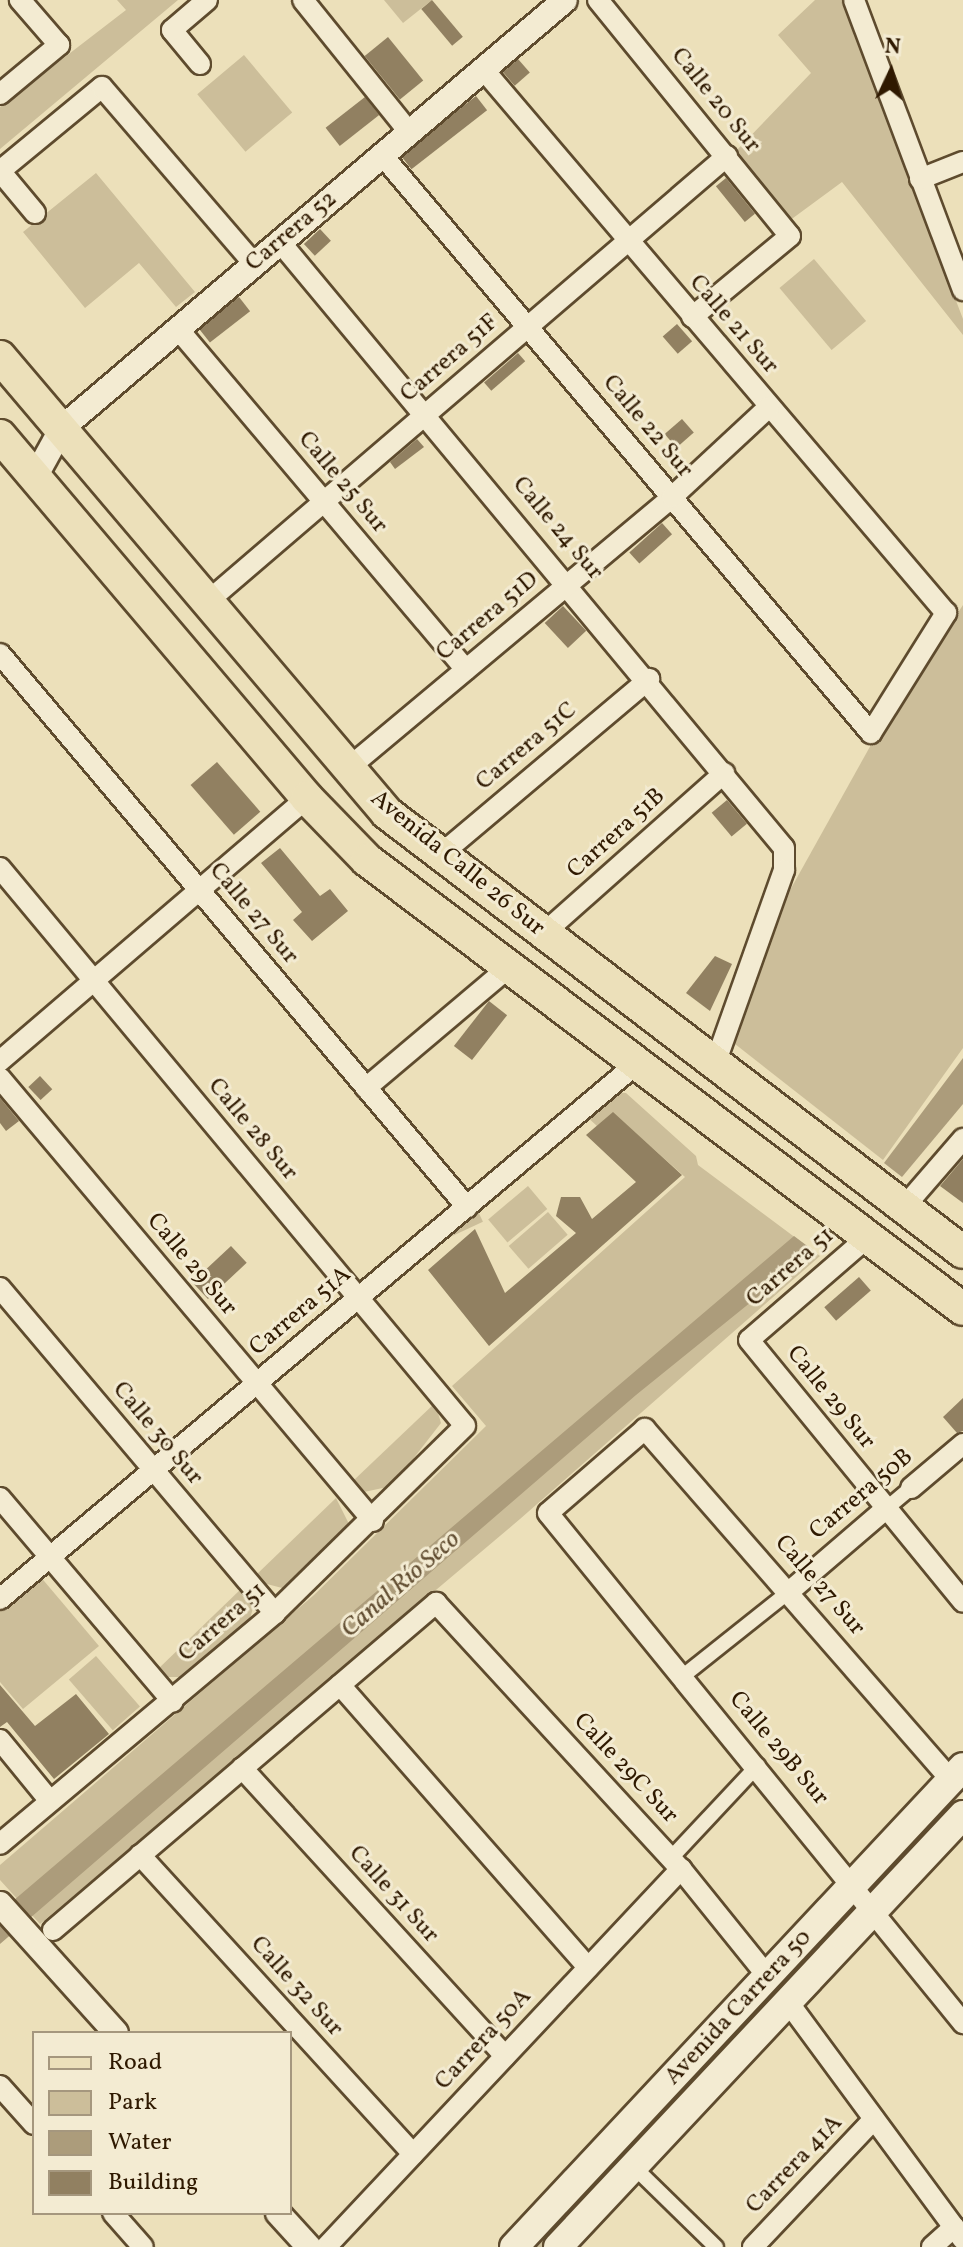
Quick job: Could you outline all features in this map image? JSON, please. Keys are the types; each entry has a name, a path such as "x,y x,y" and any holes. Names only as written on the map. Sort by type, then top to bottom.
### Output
{"main road":[{"name":"Avenida Calle 26 Sur","path":"0,357 346,770 439,856 963,1252"},
{"name":"Avenida Calle 26 Sur","path":"0,436 307,798 375,867 963,1309"},
{"name":"Avenida Carrera 50","path":"514,2247 957,1774"},
{"name":"Avenida Carrera 50","path":"558,2247 963,1815"}],"street":[{"path":"0,94 59,45 20,0"},
{"path":"200,64 172,30 207,0"},
{"path":"303,0 409,132"},
{"name":"Carrera 52","path":"35,477 62,428 565,0"},
{"name":"Calle 20 Sur","path":"598,0 790,236 692,317"},
{"path":"854,0 963,290"},
{"name":"Calle 21 Sur","path":"483,69 627,242 946,613 871,733"},
{"path":"35,213 0,171 102,87 254,264"},
{"name":"Calle 22 Sur","path":"382,155 871,733"},
{"name":"Carrera 51F","path":"207,602 727,156"},
{"path":"920,179 963,162"},
{"name":"Calle 24 Sur","path":"280,242 649,679 786,856 715,1064"},
{"name":"Calle 25 Sur","path":"178,329 466,670"},
{"name":"Carrera 51D","path":"346,770 672,497 769,407"},
{"name":"Calle 27 Sur","path":"0,654 467,1207"},
{"name":"Carrera 51C","path":"439,856 649,679"},
{"name":"Carrera 51B","path":"544,933 724,773"},
{"path":"0,1061 307,798"},
{"name":"Calle 28 Sur","path":"0,868 465,1426"},
{"path":"366,1088 507,969"},
{"name":"Carrera 51A","path":"0,1599 635,1065"},
{"name":"Calle 29 Sur","path":"0,1078 373,1521"},
{"path":"905,1206 963,1139"},
{"name":"Carrera 51","path":"749,1340 868,1237"},
{"name":"Calle 30 Sur","path":"0,1288 275,1613"},
{"name":"Calle 29 Sur","path":"749,1340 963,1601"},
{"name":"Carrera 51","path":"0,1844 173,1702 275,1613 373,1521 465,1426"},
{"name":"Calle 27 Sur","path":"645,1429 957,1774"},
{"name":"Calle 29B Sur","path":"645,1429 548,1513 855,1884 963,2023"},
{"name":"Carrera 50B","path":"683,1676 790,1591 963,1444"},
{"path":"0,1498 173,1702"},
{"name":"Calle 29C Sur","path":"340,1685 436,1603 676,1863 768,1977"},
{"path":"53,1930 340,1685 588,1967"},
{"path":"0,1740 50,1801"},
{"name":"Carrera 50A","path":"326,2247 588,1967 758,1765"},
{"name":"Calle 31 Sur","path":"242,1768 505,2056"},
{"name":"Calle 32 Sur","path":"140,1855 413,2154"},
{"path":"0,1904 114,2031"},
{"path":"788,2002 958,2233 932,2247"},
{"path":"0,2086 32,2122"},
{"name":"Carrera 41A","path":"753,2247 874,2119"},
{"path":"638,2171 716,2247"},
{"path":"115,2215 143,2247"},
{"path":"280,2215 309,2247"}],"green space":[{"path":"117,0 178,0 0,149 0,107 126,10"},
{"path":"384,0 432,0 403,23"},
{"path":"815,0 841,0 963,319 963,335 842,182 789,221 736,151 811,73 778,35"},
{"path":"244,55 292,112 245,152 197,94"},
{"path":"96,173 195,292 176,307 139,263 85,308 23,232"},
{"path":"814,259 866,321 832,350 780,288"},
{"path":"963,605 963,1048 883,1160 735,1044 789,892 877,734"},
{"path":"612,1092 626,1093 696,1156 698,1165 820,1256 520,1519 40,1924 0,1880 0,1865 314,1595 486,1426 452,1386 685,1177 613,1113 597,1126 585,1115"},
{"path":"528,1186 547,1209 507,1242 488,1219"},
{"path":"477,1209 483,1222 413,1254 407,1242"},
{"path":"548,1212 568,1235 528,1269 509,1246"},
{"path":"435,1403 441,1423 392,1486 364,1492 354,1480"},
{"path":"336,1498 350,1526 286,1589 263,1583 256,1575"},
{"path":"39,1575 99,1646 23,1709 0,1682 0,1608"},
{"path":"242,1588 253,1608 248,1626 189,1677 163,1677 157,1670"},
{"path":"96,1656 140,1707 113,1730 69,1680"},
{"path":"848,1905 853,1910 814,1949 785,1995 545,2247 524,2247"}],"water":[{"path":"963,1058 963,1104 902,1177 884,1163"},
{"name":"Canal Río Seco","path":"794,1236 814,1251 636,1395 0,1944 0,1912"}],"building":[{"path":"432,0 463,37 452,46 421,9"},
{"path":"388,37 423,81 400,99 365,56"},
{"path":"518,59 530,73 515,86 503,72"},
{"path":"476,96 487,110 411,169 400,155"},
{"path":"365,97 379,115 340,146 326,128"},
{"path":"726,178 755,214 745,222 716,186"},
{"path":"320,229 331,241 315,256 304,244"},
{"path":"239,297 250,311 210,343 199,328"},
{"path":"677,324 692,341 678,354 663,336"},
{"path":"518,353 525,361 491,391 484,383"},
{"path":"682,419 694,433 676,448 665,434"},
{"path":"417,439 424,447 395,469 390,462"},
{"path":"662,523 672,534 639,564 629,552"},
{"path":"563,606 586,631 568,648 545,623"},
{"path":"217,762 260,812 234,835 191,785"},
{"path":"727,800 747,824 732,837 712,813"},
{"path":"280,848 320,896 330,889 348,911 312,941 293,920 302,912 261,863"},
{"path":"715,956 732,964 710,1011 686,993"},
{"path":"489,1001 507,1015 472,1060 454,1046"},
{"path":"40,1076 52,1089 41,1100 28,1087"},
{"path":"0,1098 19,1121 6,1131 0,1123"},
{"path":"613,1112 682,1175 489,1346 428,1270 475,1229 505,1293 576,1233 556,1216 561,1197 580,1197 592,1219 636,1182 586,1135"},
{"path":"963,1159 963,1203 940,1186"},
{"path":"231,1246 247,1263 208,1299 192,1282"},
{"path":"859,1277 871,1291 836,1321 824,1307"},
{"path":"963,1398 963,1431 957,1433 943,1417"},
{"path":"0,1685 35,1726 76,1694 109,1734 54,1779 7,1722 0,1727"}]}
